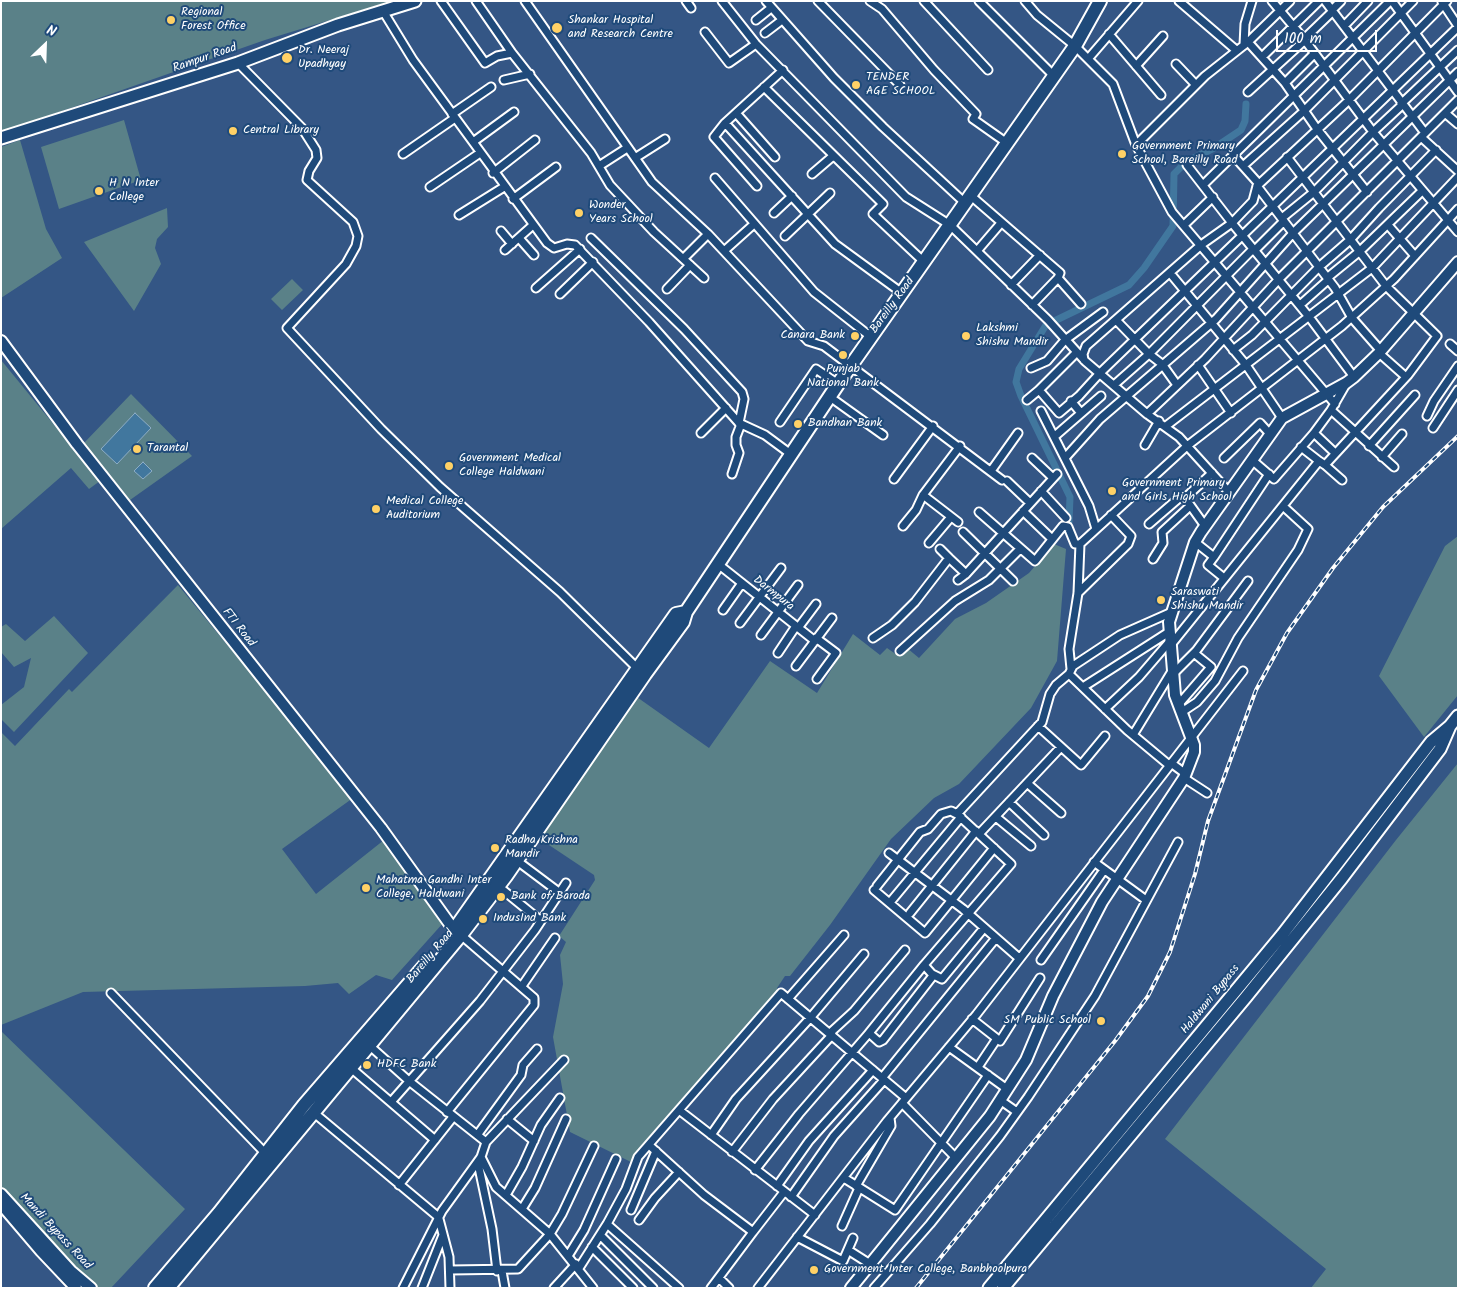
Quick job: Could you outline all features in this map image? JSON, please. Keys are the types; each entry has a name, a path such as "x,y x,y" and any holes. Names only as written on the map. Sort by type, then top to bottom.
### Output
{"highway":[{"name":"Bareilly Road","path":"168,1288 308,1109 498,886 641,671 676,614 686,612 850,366 1075,46 1100,1"},
{"name":"Bareilly Road","path":"458,932 641,671"},
{"name":"Bareilly Road","path":"155,1288 219,1213 265,1153 351,1068 366,1042"}],"main road":[{"name":"Rampur Road","path":"1,138 238,63 338,25 415,1"},
{"name":"Haldwani Bypass","path":"989,1288 1282,935 1431,742 1450,726 1458,716"},
{"name":"Haldwani Bypass","path":"1003,1288 1246,997 1342,878 1440,749 1450,726"}],"street":[{"path":"441,1 485,63 497,56 512,53"},
{"path":"476,1 512,53 599,166 610,185 654,232 704,278"},
{"path":"525,1 613,124 627,148 658,189 708,234 808,341 822,345 960,446 1030,503"},
{"path":"686,1 691,8"},
{"path":"722,1 756,44 906,197 950,225 1050,322 1076,353 1147,414 1166,426 1229,492"},
{"path":"766,1 883,127 1060,273 1058,278 1032,305"},
{"path":"818,1 900,85"},
{"path":"870,1 882,9 934,70 976,114 973,119 1007,142"},
{"path":"924,1 988,70"},
{"path":"979,1 1053,76"},
{"path":"1025,1 1075,46 1113,84 1136,145 1173,214 1325,393 1333,407 1354,433 1394,467"},
{"path":"1032,9 1036,1"},
{"path":"1088,59 1138,1"},
{"path":"1179,1 1236,50"},
{"path":"1252,1 1245,24 1246,43 1274,69 1294,94 1317,129 1367,192"},
{"path":"1272,1 1304,40 1348,101 1458,232"},
{"path":"1136,145 1196,85 1246,43 1290,1"},
{"path":"1262,57 1318,1"},
{"path":"1325,1 1377,73 1412,117 1423,135 1458,171"},
{"path":"1248,92 1304,40 1341,1"},
{"path":"1344,26 1368,1"},
{"path":"1203,185 1391,1 1414,35 1458,92"},
{"path":"1243,166 1304,110 1413,1"},
{"path":"1039,390 1059,413 1079,396 1100,373 1458,27 1444,2 1377,73 1258,185 1253,201 1232,223 1201,245 1086,346 1083,354 1085,361"},
{"path":"756,20 771,8"},
{"path":"382,11 413,60 504,187 547,243 554,248 567,244 576,245 740,423 765,435 792,455"},
{"path":"765,33 782,20"},
{"path":"704,32 729,63 756,44"},
{"path":"1109,34 1161,96"},
{"path":"1136,66 1163,36"},
{"path":"1114,385 1149,354 1225,275 1314,192 1458,50"},
{"path":"1284,83 1314,54"},
{"path":"238,63 302,128 316,150 317,158 309,171 307,180 353,222 358,236 356,246 346,264 287,328 386,434 440,486 560,592 641,671"},
{"path":"1176,64 1196,85"},
{"path":"758,186 714,137 725,124 783,70"},
{"path":"1066,458 1079,445 1092,426 1211,323 1293,232 1458,72"},
{"path":"504,80 530,74"},
{"path":"403,154 491,87"},
{"path":"764,87 883,204 873,214 924,262"},
{"path":"1147,414 1198,365 1252,306 1458,100"},
{"path":"473,142 514,112"},
{"path":"1445,113 1458,124"},
{"path":"736,114 775,157"},
{"path":"725,124 835,244 902,293"},
{"path":"635,158 665,139"},
{"path":"494,173 535,140"},
{"path":"599,166 627,148"},
{"path":"1233,350 1265,322 1319,267 1350,240 1436,150"},
{"path":"430,187 480,153"},
{"path":"1233,155 1258,185 1328,279 1352,318 1380,352 1406,377"},
{"path":"812,174 833,156"},
{"path":"1105,709 1139,676 1322,463 1335,453 1406,377 1437,336 1386,286 1287,157"},
{"path":"1187,165 1253,250 1310,318 1326,340 1350,380"},
{"path":"513,199 556,167"},
{"path":"1166,426 1279,338 1310,318 1337,293 1372,268 1458,177"},
{"path":"715,178 814,292 870,337"},
{"path":"459,215 504,187"},
{"path":"1300,305 1360,251 1422,191"},
{"path":"785,236 830,193"},
{"path":"774,213 792,196"},
{"path":"1184,225 1212,197"},
{"path":"1207,793 1134,735 1082,687 1070,671 1069,649 1078,593 1080,544 1187,446 1352,318 1386,286 1458,209"},
{"path":"977,251 1001,223"},
{"path":"724,251 754,224"},
{"path":"1388,224 1415,256"},
{"path":"505,250 533,225"},
{"path":"501,231 512,244"},
{"path":"684,258 708,234"},
{"path":"519,238 534,255"},
{"path":"591,238 684,329 742,392 744,399 736,444 739,453 732,474"},
{"path":"536,288 580,249"},
{"path":"1011,285 1040,255"},
{"path":"560,294 593,262"},
{"path":"1252,460 1274,478 1314,433 1350,380 1380,352 1458,262"},
{"path":"667,289 690,265"},
{"path":"1170,273 1246,365 1282,418"},
{"path":"1058,278 1081,304"},
{"path":"1031,368 1047,360 1064,340 1103,312"},
{"path":"1116,320 1149,354 1162,364 1177,385"},
{"name":"FTI Road","path":"1,341 95,467 381,828 458,932"},
{"path":"1450,344 1458,351"},
{"path":"1027,400 1076,353"},
{"path":"1198,365 1231,413"},
{"path":"1428,416 1434,401 1458,366"},
{"path":"780,422 816,369 838,384"},
{"path":"851,1288 956,1158 1000,1100 1026,1060 1053,996 1116,880 1185,776 1194,752 1191,736 1180,708 1172,673 1170,640 1172,612 1195,542 1204,526 1282,418 1350,380"},
{"path":"1433,428 1458,390"},
{"path":"1370,446 1415,395"},
{"path":"1055,436 1100,396"},
{"path":"830,397 883,435"},
{"path":"1071,401 1081,413"},
{"path":"701,433 726,408"},
{"path":"1041,411 1089,506 1096,529"},
{"path":"1145,445 1159,422"},
{"path":"1224,458 1260,423 1270,434"},
{"path":"894,480 933,426"},
{"path":"1314,433 1335,453"},
{"path":"991,471 1018,434"},
{"path":"1382,456 1402,434"},
{"path":"903,526 916,510 923,495 960,446"},
{"path":"1301,447 1342,480"},
{"path":"958,580 985,554 1055,476 1032,458"},
{"path":"1149,524 1179,498 1185,498 1212,473"},
{"path":"1224,578 1208,564 1269,474"},
{"path":"1041,491 1066,518"},
{"path":"923,495 958,522"},
{"path":"1185,498 1204,526"},
{"path":"1153,559 1163,543 1162,532 1190,506"},
{"path":"1180,708 1198,702 1215,681 1224,668 1238,638 1298,550 1308,529 1284,506"},
{"path":"1023,511 1052,539"},
{"path":"979,512 1035,561 1062,526 1068,527 1075,544 1080,544"},
{"path":"1078,593 1128,544 1131,536 1111,515"},
{"path":"929,543 951,517"},
{"path":"963,532 1013,581"},
{"path":"1195,542 1214,556"},
{"path":"900,651 955,601 989,580 1020,549"},
{"path":"940,550 966,574"},
{"path":"873,638 892,625 909,609 950,558"},
{"name":"Darmpura","path":"718,564 797,627 836,653 817,679"},
{"path":"740,623 781,568"},
{"path":"1134,735 1172,673 1194,653 1248,581"},
{"path":"723,610 742,583"},
{"path":"761,635 798,585"},
{"path":"778,653 816,604"},
{"path":"892,900 959,815 1042,722 1050,694 1056,685 1070,671 1120,635 1172,612"},
{"path":"796,666 832,618"},
{"path":"1082,687 1170,640"},
{"path":"1180,708 1211,667 1194,653"},
{"path":"758,1288 890,1118 972,1019 1243,671"},
{"path":"1038,726 1081,765 1105,736"},
{"path":"910,913 978,833 996,817 1061,747"},
{"path":"1027,783 1061,813"},
{"path":"1009,802 1044,835"},
{"path":"755,1170 869,1034 967,912 1011,864 959,815 951,810 941,814 928,829 920,832 876,888 924,933 994,848"},
{"path":"996,817 1031,846"},
{"path":"874,1288 930,1224 1017,1112 1095,996 1146,900 1161,877 1178,842"},
{"path":"888,853 967,912 1019,958"},
{"path":"516,860 560,893"},
{"path":"1094,862 1116,880 1146,900"},
{"path":"1041,960 1104,870"},
{"path":"391,1102 480,1001 541,921 566,883"},
{"path":"498,886 541,921"},
{"path":"924,965 932,974 942,979 984,928"},
{"path":"398,1185 435,1140 450,1114 534,1005 532,995 458,932"},
{"path":"788,998 844,935"},
{"path":"522,986 555,938"},
{"path":"791,1197 834,1136 883,1079 996,938"},
{"path":"732,1152 773,1099 854,1011 905,950"},
{"path":"711,1135 736,1099 811,1017 864,954"},
{"path":"869,1034 879,1042 883,1040 932,978 932,974"},
{"path":"978,1067 996,1040 1001,1040 1040,978"},
{"path":"111,993 265,1153"},
{"path":"554,1288 577,1266 600,1235 626,1189 638,1157 781,993 883,1079 956,1158"},
{"path":"972,1019 996,1040"},
{"path":"366,1042 409,1081 486,1142"},
{"path":"949,1047 1007,1089"},
{"path":"478,1134 521,1075 523,1065 537,1049"},
{"path":"403,1288 442,1211 479,1160 486,1142 564,1060"},
{"path":"351,1068 435,1140"},
{"path":"777,1186 809,1141 873,1070"},
{"path":"844,1178 894,1210 988,1075"},
{"path":"506,1195 522,1167 541,1125 560,1098"},
{"path":"1000,1100 1017,1112"},
{"path":"308,1109 439,1219 449,1257 450,1288"},
{"path":"679,1110 815,1215"},
{"path":"842,1226 858,1187 891,1126 890,1118"},
{"path":"507,1119 534,1141"},
{"path":"522,1209 535,1188 566,1119"},
{"path":"649,1145 704,1195 753,1232"},
{"path":"450,1270 499,1271 518,1269 550,1234 562,1214 594,1146"},
{"path":"631,1210 656,1151"},
{"path":"568,1256 584,1230 616,1159"},
{"path":"479,1160 496,1186 550,1234 593,1288"},
{"path":"479,1160 499,1271 505,1288"},
{"path":"639,1220 655,1198 679,1172"},
{"path":"712,1288 784,1192"},
{"name":"Mandi Bypass Road","path":"1,1194 71,1271 91,1288"},
{"name":"Mandi Bypass Road","path":"1,1204 76,1288"},
{"path":"607,1224 679,1288"},
{"path":"422,1288 443,1235"},
{"path":"600,1235 653,1288"},
{"path":"796,1238 841,1260 854,1238"},
{"path":"592,1247 633,1288"},
{"path":"848,1250 870,1264"},
{"path":"719,1278 729,1288"}],"green space":[{"path":"1,1 392,1 265,40 2,132"},
{"path":"124,120 141,180 59,209 41,147"},
{"path":"20,140 46,229 62,258 1,298 1,147"},
{"path":"167,208 168,227 157,239 155,248 161,264 134,311 84,242"},
{"path":"292,279 303,290 282,310 271,299"},
{"path":"1,360 100,481 89,489 71,468 1,529"},
{"name":"Tarantal","path":"131,394 192,456 130,500 84,443"},
{"path":"1458,536 1458,695 1424,737 1379,676 1445,546"},
{"path":"1054,544 1066,549 1057,661 1031,708 959,784 934,798 891,839 830,925 790,976 785,976 777,988 778,990 656,1131 633,1163 570,1132 553,1037 563,984 560,955 566,942 559,936 595,880 594,875 537,837 634,695 709,748 770,661 817,693 853,634 880,655 887,648 897,655 907,648 919,658 955,619 986,603 1029,573"},
{"path":"178,585 353,798 282,849 316,894 384,840 444,922 392,980 376,975 349,994 338,983 305,986 83,992 1,1025 1,732 15,746 69,689 72,692"},
{"path":"54,616 88,653 14,732 1,719 1,705 24,687 31,658 14,667 1,652 1,627 6,624 25,641"},
{"path":"1458,763 1458,1288 1311,1288 1326,1269 1165,1139 1396,840"},
{"path":"1,1031 185,1209 111,1288 91,1288 1,1187"}],"water":[{"path":"135,413 151,428 117,464 101,449"},
{"path":"143,462 152,471 143,479 134,471"}],"waterway":[{"path":"1069,522 1070,497 1021,396 1016,382 1019,369 1046,325 1129,285 1144,268 1173,226 1174,174 1186,162 1214,148 1241,130 1245,121 1246,104"}],"railway":[{"path":"916,1288 1115,1041 1148,996 1170,952 1195,874 1208,821 1256,690 1287,633 1333,568 1383,507 1458,436"}],"place":[{"name":"Regional Forest Office","path":"171,20"},
{"name":"Shankar Hospital and Research Centre","path":"557,28"},
{"name":"Dr. Neeraj Upadhyay","path":"287,58"},
{"name":"TENDER AGE SCHOOL","path":"856,85"},
{"name":"Central Library","path":"233,131"},
{"name":"Government Primary School, Bareilly Road","path":"1122,154"},
{"name":"H N Inter College","path":"99,191"},
{"name":"Wonder Years School","path":"579,213"},
{"name":"Canara Bank","path":"855,336"},
{"name":"Lakshmi Shishu Mandir","path":"966,336"},
{"name":"Punjab National Bank","path":"843,355"},
{"name":"Bandhan Bank","path":"798,424"},
{"name":"Tarantal","path":"137,449"},
{"name":"Government Medical College Haldwani","path":"449,466"},
{"name":"Government Primary and Girls High School","path":"1112,491"},
{"name":"Medical College Auditorium","path":"376,509"},
{"name":"Saraswati Shishu Mandir","path":"1161,600"},
{"name":"Radha Krishna Mandir","path":"495,848"},
{"name":"Mahatma Gandhi Inter College, Haldwani","path":"366,888"},
{"name":"Bank of Baroda","path":"501,897"},
{"name":"IndusInd Bank","path":"483,919"},
{"name":"SM Public School","path":"1101,1021"},
{"name":"HDFC Bank","path":"367,1065"},
{"name":"Government Inter College, Banbhoolpura","path":"814,1270"}]}
